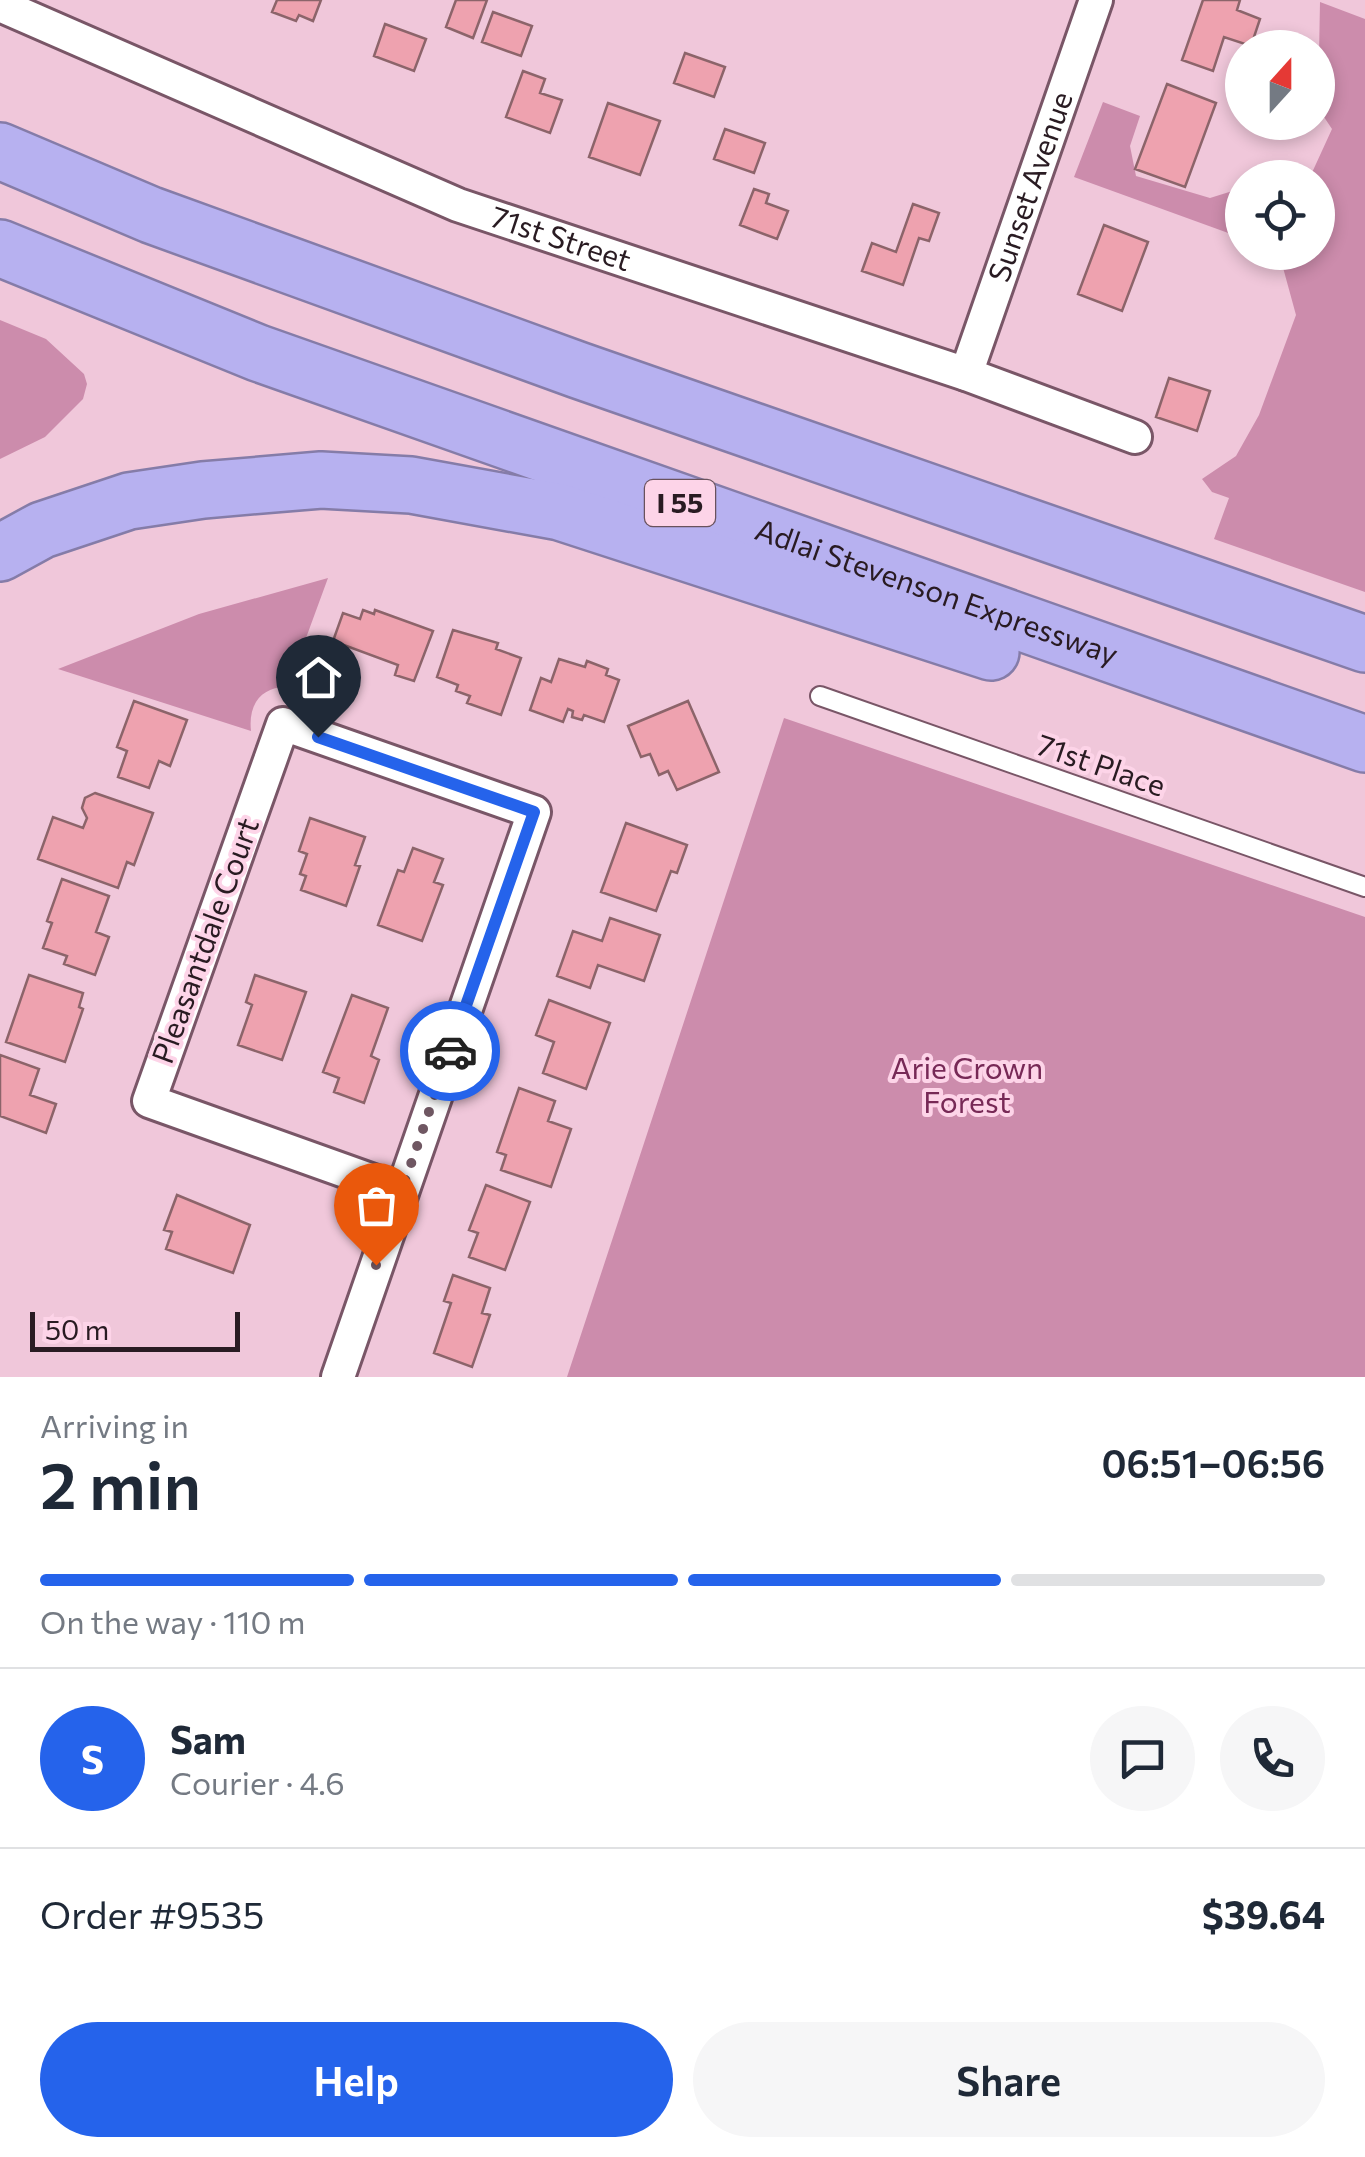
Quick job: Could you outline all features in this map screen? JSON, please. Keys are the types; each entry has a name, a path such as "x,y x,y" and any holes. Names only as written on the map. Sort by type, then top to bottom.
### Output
{"highway":[{"path":"0,151 152,215 578,370 1365,644"},
{"name":"Adlai Stevenson Expressway","path":"0,248 258,353 1365,744"},
{"path":"0,553 42,530 129,502 204,490 320,480 411,484 560,512 1264,742 1365,760"}],"street":[{"name":"Sunset Avenue","path":"966,374 1096,0"},
{"name":"71st Street","path":"0,5 458,204 966,374 1135,437"},
{"name":"Pleasantdale Court","path":"283,724 534,812 401,1191 149,1101 283,724"},
{"path":"338,1377 401,1191"}],"lane":[{"name":"71st Place","path":"820,696 1365,888"}],"green space":[{"path":"1320,2 1365,19 1365,592 1214,539 1229,498 1212,492 1202,479 1236,456 1259,415 1296,315 1284,270 1335,270 1335,160 1318,160 1327,140 1335,140 1335,30 1319,30"},
{"path":"1103,102 1140,116 1130,146 1136,176 1210,198 1225,193 1225,232 1074,177"},
{"path":"0,320 46,339 84,374 87,384 83,399 45,437 0,459"},
{"path":"328,578 288,687 270,690 258,699 251,731 58,669 199,614"},
{"name":"Arie Crown Forest","path":"784,718 1365,917 1365,1377 567,1377"}],"building":[{"path":"277,0 321,0 313,21 299,15 296,21 272,12"},
{"path":"456,0 487,0 473,38 446,27"},
{"path":"1203,0 1240,0 1237,10 1260,19 1256,30 1225,30 1213,71 1182,60"},
{"path":"493,12 532,26 521,56 482,42"},
{"path":"385,24 426,39 414,71 374,56"},
{"path":"685,53 725,67 714,97 674,83"},
{"path":"523,71 545,79 540,93 562,100 550,133 506,117"},
{"path":"1167,84 1216,103 1185,187 1135,169"},
{"path":"608,103 660,121 640,175 589,157"},
{"path":"725,129 765,143 754,173 714,159"},
{"path":"754,189 769,194 766,203 788,211 777,239 740,225"},
{"path":"913,204 939,213 929,241 919,238 903,285 862,271 872,243 896,252"},
{"path":"1104,225 1148,242 1122,311 1078,294"},
{"path":"1169,378 1210,391 1197,431 1156,417"},
{"path":"363,610 374,614 375,610 433,631 414,681 395,675 398,665 333,641 343,613 360,619"},
{"path":"453,630 498,643 496,649 521,658 501,715 467,703 470,696 456,691 458,685 437,677"},
{"path":"559,659 585,667 587,661 608,669 606,675 619,680 604,722 584,715 582,720 572,717 573,711 568,709 563,722 530,710 541,678 551,682"},
{"path":"134,701 187,720 170,766 159,761 149,788 118,777 127,751 117,747"},
{"path":"688,701 719,772 677,790 668,771 659,775 650,754 641,757 628,726"},
{"path":"95,793 153,813 134,865 127,862 118,888 38,859 53,817 83,828 87,818 82,808 85,798"},
{"path":"310,818 365,837 346,906 301,890 306,876 300,874 307,854 299,851"},
{"path":"626,823 687,845 677,873 671,871 656,911 601,892"},
{"path":"413,848 443,859 434,882 443,885 422,941 378,925 398,870 404,872"},
{"path":"62,879 109,896 96,932 109,937 95,975 64,964 67,956 43,948 52,923 47,921"},
{"path":"610,918 660,935 644,981 598,965 590,988 557,976 573,931 602,941"},
{"path":"29,975 83,993 79,1007 83,1009 65,1062 6,1042"},
{"path":"255,975 306,992 282,1060 238,1045 252,1005 246,1002"},
{"path":"352,995 388,1008 371,1056 379,1060 364,1103 334,1092 339,1078 323,1072"},
{"path":"549,1000 610,1023 586,1089 543,1073 554,1042 536,1035"},
{"path":"0,1055 39,1069 30,1095 56,1104 46,1133 0,1116"},
{"path":"519,1088 555,1101 548,1121 571,1129 551,1187 501,1170 506,1155 497,1152"},
{"path":"486,1185 530,1202 505,1270 469,1257 478,1233 469,1230"},
{"path":"177,1195 250,1225 233,1273 166,1249 172,1232 164,1230"},
{"path":"453,1275 490,1288 482,1313 490,1315 472,1367 434,1353 451,1303 444,1301"}],"way so far":[{"path":"376,1265 450,1051"}],"route":[{"path":"318,737 534,812 450,1051"}]}
